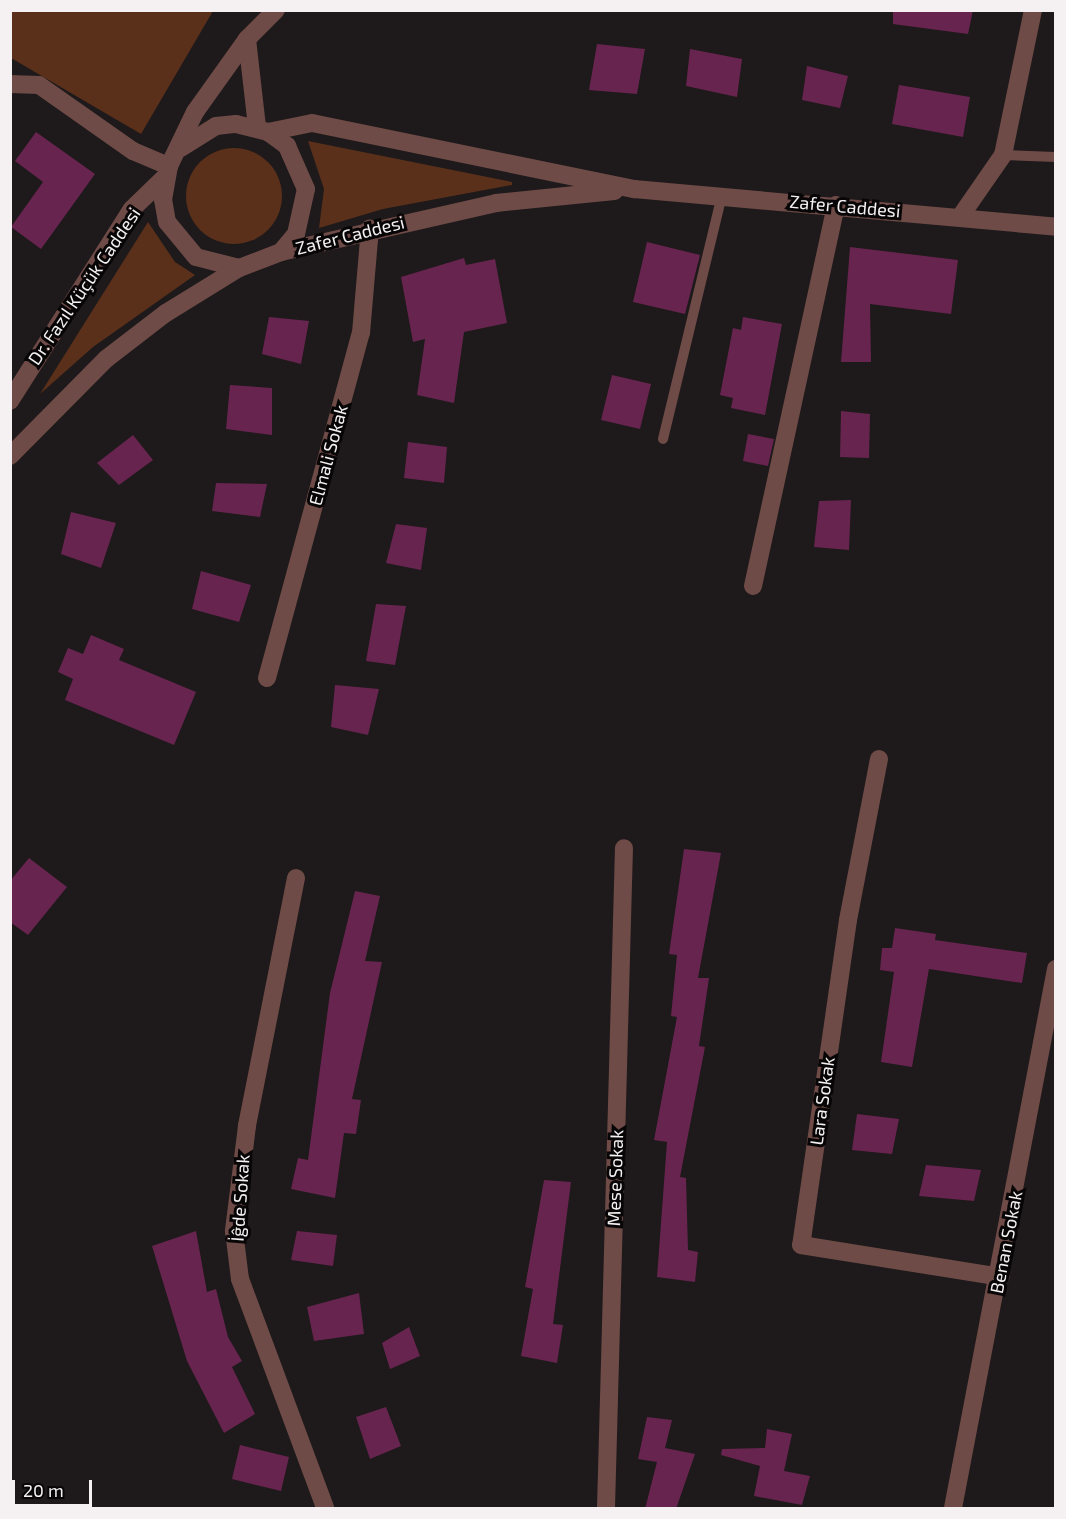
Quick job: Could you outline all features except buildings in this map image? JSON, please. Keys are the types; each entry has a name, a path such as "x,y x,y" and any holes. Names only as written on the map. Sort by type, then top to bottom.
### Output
{"street":[{"path":"239,268 216,266 179,242 167,222 167,172 181,148 195,112 247,39 276,10"},
{"path":"960,217 1003,155 1033,10"},
{"path":"247,39 247,77 262,130"},
{"path":"10,84 39,85 133,152 167,172"},
{"name":"Zafer Caddesi","path":"262,130 312,123 634,189 836,205 1056,227"},
{"path":"10,456 106,359 166,313 239,268 280,252 296,234 306,189 294,156 262,130 216,126 181,148"},
{"name":"Dr. Fazıl Küçük Caddesi","path":"10,401 132,209 167,172"},
{"name":"Zafer Caddesi","path":"280,252 370,228 496,203 634,189"},
{"path":"753,586 836,205"},
{"name":"Elmali Sokak","path":"267,678 361,333 370,228"},
{"name":"Lara Sokak","path":"879,759 848,920 801,1245 999,1277"},
{"name":"Mese Sokak","path":"606,1509 624,848"},
{"name":"İĝde Sokak","path":"296,878 247,1126 234,1231 240,1279 325,1509"},
{"name":"Benan Sokak","path":"953,1509 999,1277 1055,973"}],"lane":[{"path":"1003,155 1056,157"},
{"path":"663,439 722,195"}],"shaded area":[{"path":"11,10 213,11 141,134 11,58"},
{"path":"308,141 512,182 512,185 383,209 319,228 324,189"},
{"path":"234,148 252,152 268,162 278,178 282,196 278,214 268,230 252,240 234,244 216,240 200,230 190,214 186,196 190,178 200,162 216,152"},
{"path":"148,222 175,262 195,275 93,347 40,394"}]}
